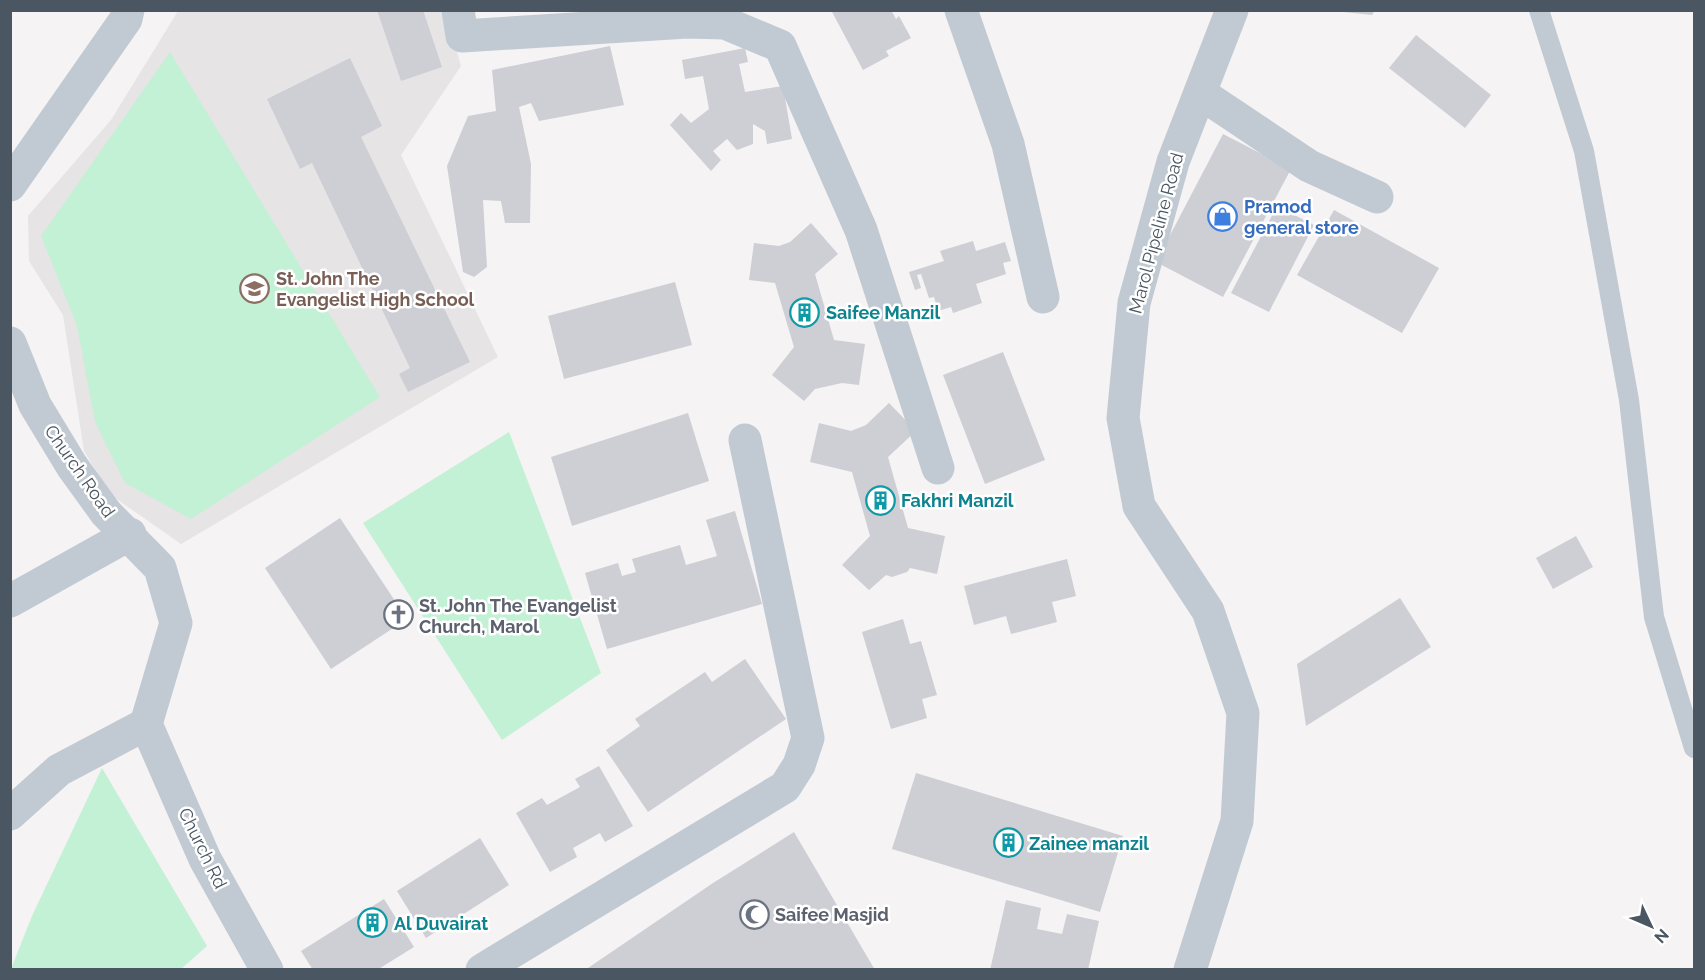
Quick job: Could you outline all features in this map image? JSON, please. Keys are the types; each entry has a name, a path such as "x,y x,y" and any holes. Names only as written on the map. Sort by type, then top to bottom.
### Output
{"street":[{"path":"10,186 126,19 128,10"},
{"path":"458,10 462,36 687,22 725,23 780,46 861,230 939,468"},
{"path":"961,10 1008,144 1043,297"},
{"name":"Marol Pipeline Road","path":"1190,969 1237,821 1243,713 1208,610 1139,507 1123,418 1134,303 1173,162 1232,10"},
{"path":"1200,93 1310,166 1377,197"},
{"name":"Church Road","path":"10,343 35,405 72,466 106,513 130,534 10,601"},
{"path":"482,969 785,787 799,765 808,738 745,440"},
{"path":"10,814 59,770 146,724 176,622 160,568 130,534"},
{"name":"Church Rd","path":"146,724 205,859 267,969"}],"lane":[{"path":"1539,10 1584,150 1629,400 1654,617 1695,748"}],"shaded area":[{"name":"St. John The Evangelist High School","path":"178,11 445,11 461,66 401,155 498,357 181,544 111,495 84,451 63,315 29,261 28,216 111,120"}],"green space":[{"path":"170,52 380,397 191,519 125,483 95,422 77,326 41,236"},
{"path":"509,432 601,673 502,740 363,523"},
{"path":"102,768 207,946 181,969 11,969 32,916"}],"building":[{"path":"377,10 423,10 442,67 401,81"},
{"path":"831,10 891,10 896,19 899,16 911,38 886,51 889,56 863,70"},
{"path":"1324,10 1375,10 1372,15"},
{"path":"1416,35 1491,95 1465,128 1389,68"},
{"path":"610,46 624,105 539,121 531,103 519,107 531,164 530,223 505,223 501,201 483,200 487,267 474,277 463,272 447,166 468,116 496,111 492,70"},
{"path":"745,48 748,62 739,64 745,92 783,86 792,139 767,144 765,131 753,124 753,144 737,150 727,139 713,151 721,160 711,171 670,125 681,113 691,123 709,109 703,76 685,79 682,60"},
{"path":"350,58 382,126 361,137 470,362 408,392 399,374 410,368 312,163 300,169 267,99"},
{"name":"Pramod general store","path":"1223,134 1291,169 1223,297 1156,262"},
{"path":"1277,206 1314,225 1269,312 1231,293"},
{"path":"1334,210 1439,268 1402,333 1297,275"},
{"name":"Saifee Manzil","path":"811,223 838,254 815,274 834,340 865,344 859,385 842,383 815,389 804,401 772,375 794,347 775,283 749,280 754,243 779,246 790,242"},
{"path":"973,241 976,251 1005,242 1011,261 1003,263 1006,274 976,284 982,303 953,313 951,307 938,311 934,297 929,298 921,274 917,275 921,288 915,290 909,272 944,261 940,251"},
{"path":"675,282 692,345 564,379 548,316"},
{"path":"1003,352 1045,460 985,484 943,375"},
{"name":"Fakhri Manzil","path":"889,403 916,431 888,457 908,528 945,536 937,574 910,568 907,572 892,577 886,575 869,590 842,565 870,536 852,472 810,462 819,423 851,431 866,425"},
{"path":"688,413 709,481 572,526 551,457"},
{"path":"735,511 762,604 607,649 585,573 618,563 622,576 636,572 632,559 680,545 686,565 717,556 706,520"},
{"path":"340,518 407,619 331,669 265,568"},
{"path":"1576,536 1593,567 1553,589 1536,558"},
{"path":"1067,559 1076,596 1052,602 1057,622 1011,634 1006,616 974,625 964,586"},
{"path":"1400,598 1431,647 1306,726 1297,664"},
{"path":"903,619 910,644 921,641 937,695 922,699 927,718 891,729 862,632"},
{"path":"745,659 786,719 648,812 606,750 640,726 635,719 705,672 712,682"},
{"path":"599,766 633,826 605,842 600,833 573,848 577,857 550,872 516,813 542,798 547,805 580,787 575,779"},
{"name":"Zainee manzil","path":"916,773 1123,836 1100,912 892,849"},
{"name":"Saifee Masjid","path":"794,832 875,970 585,970 713,883"},
{"path":"480,838 509,885 426,938 397,891"},
{"name":"Al Duvairat","path":"384,899 414,947 377,970 313,970 301,951"},
{"path":"1006,900 1041,908 1037,929 1062,934 1067,914 1099,921 1088,970 990,970"}],"place":[{"name":"Pramod general store","path":"1223,216"},
{"name":"St. John The Evangelist High School","path":"255,288"},
{"name":"Saifee Manzil","path":"805,312"},
{"name":"Fakhri Manzil","path":"880,500"},
{"name":"St. John The Evangelist Church, Marol","path":"398,615"},
{"name":"Zainee manzil","path":"1008,843"},
{"name":"Saifee Masjid","path":"754,914"},
{"name":"Al Duvairat","path":"373,923"}]}
